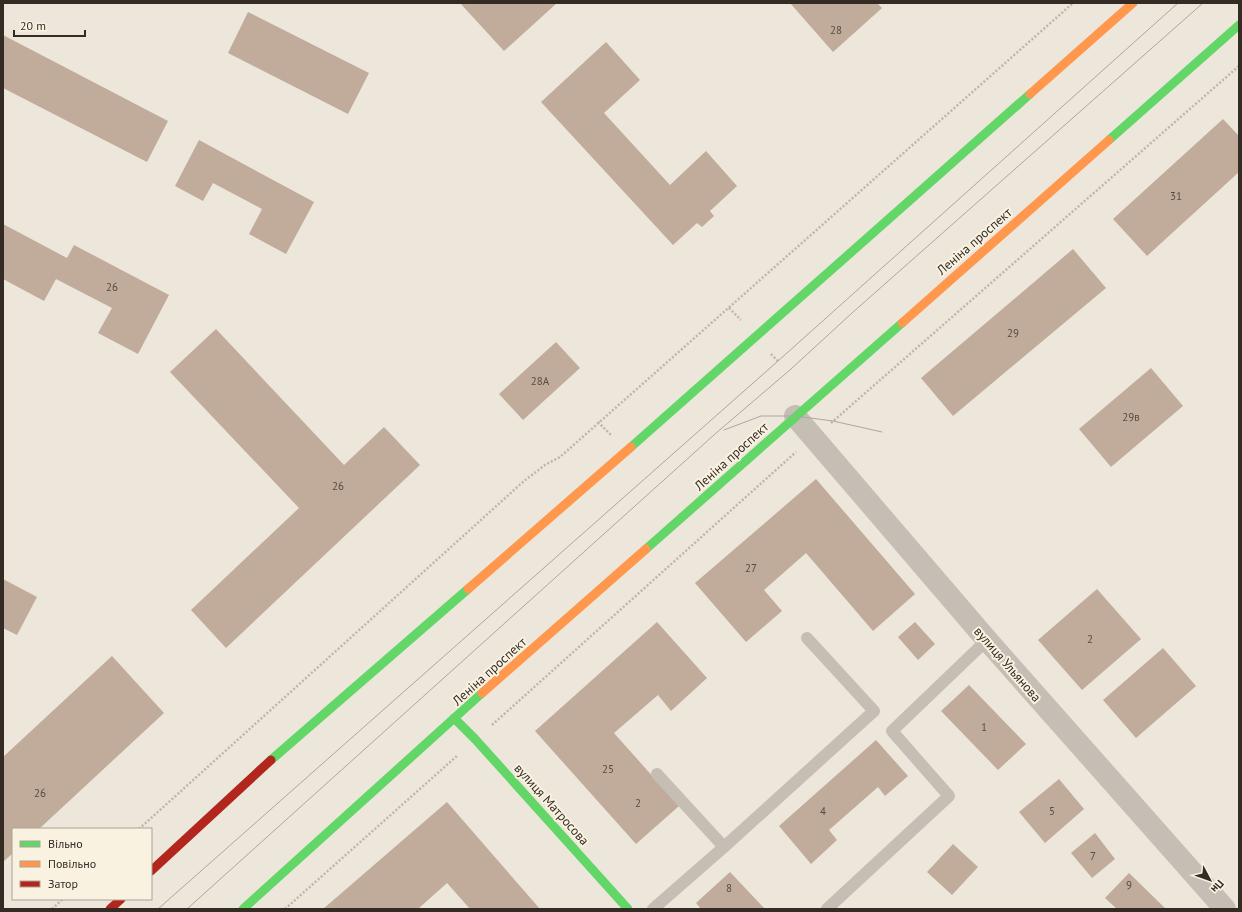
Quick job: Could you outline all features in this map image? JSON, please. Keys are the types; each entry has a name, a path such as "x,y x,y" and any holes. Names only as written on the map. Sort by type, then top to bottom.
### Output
{"main road":[{"path":"152,870 273,758 626,452 1133,3"},
{"name":"Леніна проспект","path":"243,909 454,718 1239,25"},
{"name":"вулиця Матросова","path":"454,718 476,739 628,909"},
{"path":"110,909 120,900"}],"street":[{"name":"вулиця Ульянова","path":"795,416 987,640 1225,909"}],"lane":[{"path":"653,909 874,711 807,638"},
{"path":"827,909 949,796 892,731 987,640"},
{"path":"658,774 724,847"}],"path":[{"path":"140,828 524,481 545,465 560,457 1073,3"},
{"path":"286,909 813,436 833,421 1239,66"},
{"path":"52,909 62,900"}],"building":[{"path":"460,3 557,3 504,51"},
{"path":"790,3 877,3 882,8 833,52"},
{"path":"248,12 369,73 348,114 228,53"},
{"path":"3,35 168,121 147,162 3,88"},
{"path":"606,42 640,80 604,113 670,185 706,151 737,186 710,211 714,216 702,227 697,223 673,245 541,102"},
{"path":"1223,119 1239,136 1239,172 1147,256 1113,219"},
{"path":"199,140 314,202 286,254 249,234 262,209 213,183 203,201 175,186"},
{"path":"3,224 67,258 74,245 169,295 138,354 98,333 112,308 56,279 44,301 3,279"},
{"path":"1073,249 1106,288 953,416 921,378"},
{"path":"216,329 344,465 384,427 420,465 226,648 191,610 299,508 170,372"},
{"path":"556,342 580,368 523,420 499,394"},
{"path":"1151,368 1183,406 1111,467 1079,429"},
{"path":"816,479 915,594 873,631 806,553 764,590 782,611 746,642 695,583"},
{"path":"3,579 37,597 17,635 3,628"},
{"path":"1097,589 1141,639 1082,690 1038,640"},
{"path":"657,622 707,678 671,711 658,695 614,733 679,806 636,844 535,731"},
{"path":"915,622 935,644 918,660 898,637"},
{"path":"1163,648 1196,686 1136,738 1103,700"},
{"path":"112,656 164,713 40,828 12,828 12,854 3,862 3,757"},
{"path":"969,685 1026,744 998,770 941,711"},
{"path":"876,740 908,776 885,796 878,787 829,830 837,840 811,864 779,826"},
{"path":"1059,779 1084,809 1045,843 1019,812"},
{"path":"447,802 540,909 470,909 447,883 418,909 323,909"},
{"path":"1095,833 1115,859 1092,878 1071,853"},
{"path":"953,844 978,867 952,895 927,872"},
{"path":"730,872 765,909 701,909 696,903"},
{"path":"1129,873 1166,909 1117,909 1105,898"}],"tram line":[{"path":"158,909 778,361 1178,3"},
{"path":"187,909 715,434 791,369 852,313 1203,3"},
{"path":"724,430 761,416 795,416 833,421 882,432"}],"traffic: fast":[{"path":"1109,140 1239,25"},
{"path":"631,447 1030,94"},
{"path":"646,549 902,323"},
{"path":"271,760 468,589"},
{"path":"243,909 482,693"},
{"path":"454,718 475,739 628,909"}],"traffic: slow":[{"path":"1030,94 1133,3"},
{"path":"902,323 1109,140"},
{"path":"468,589 631,447"},
{"path":"482,693 646,549"}],"traffic: jam":[{"path":"152,870 271,760"},
{"path":"110,909 120,900"}]}
